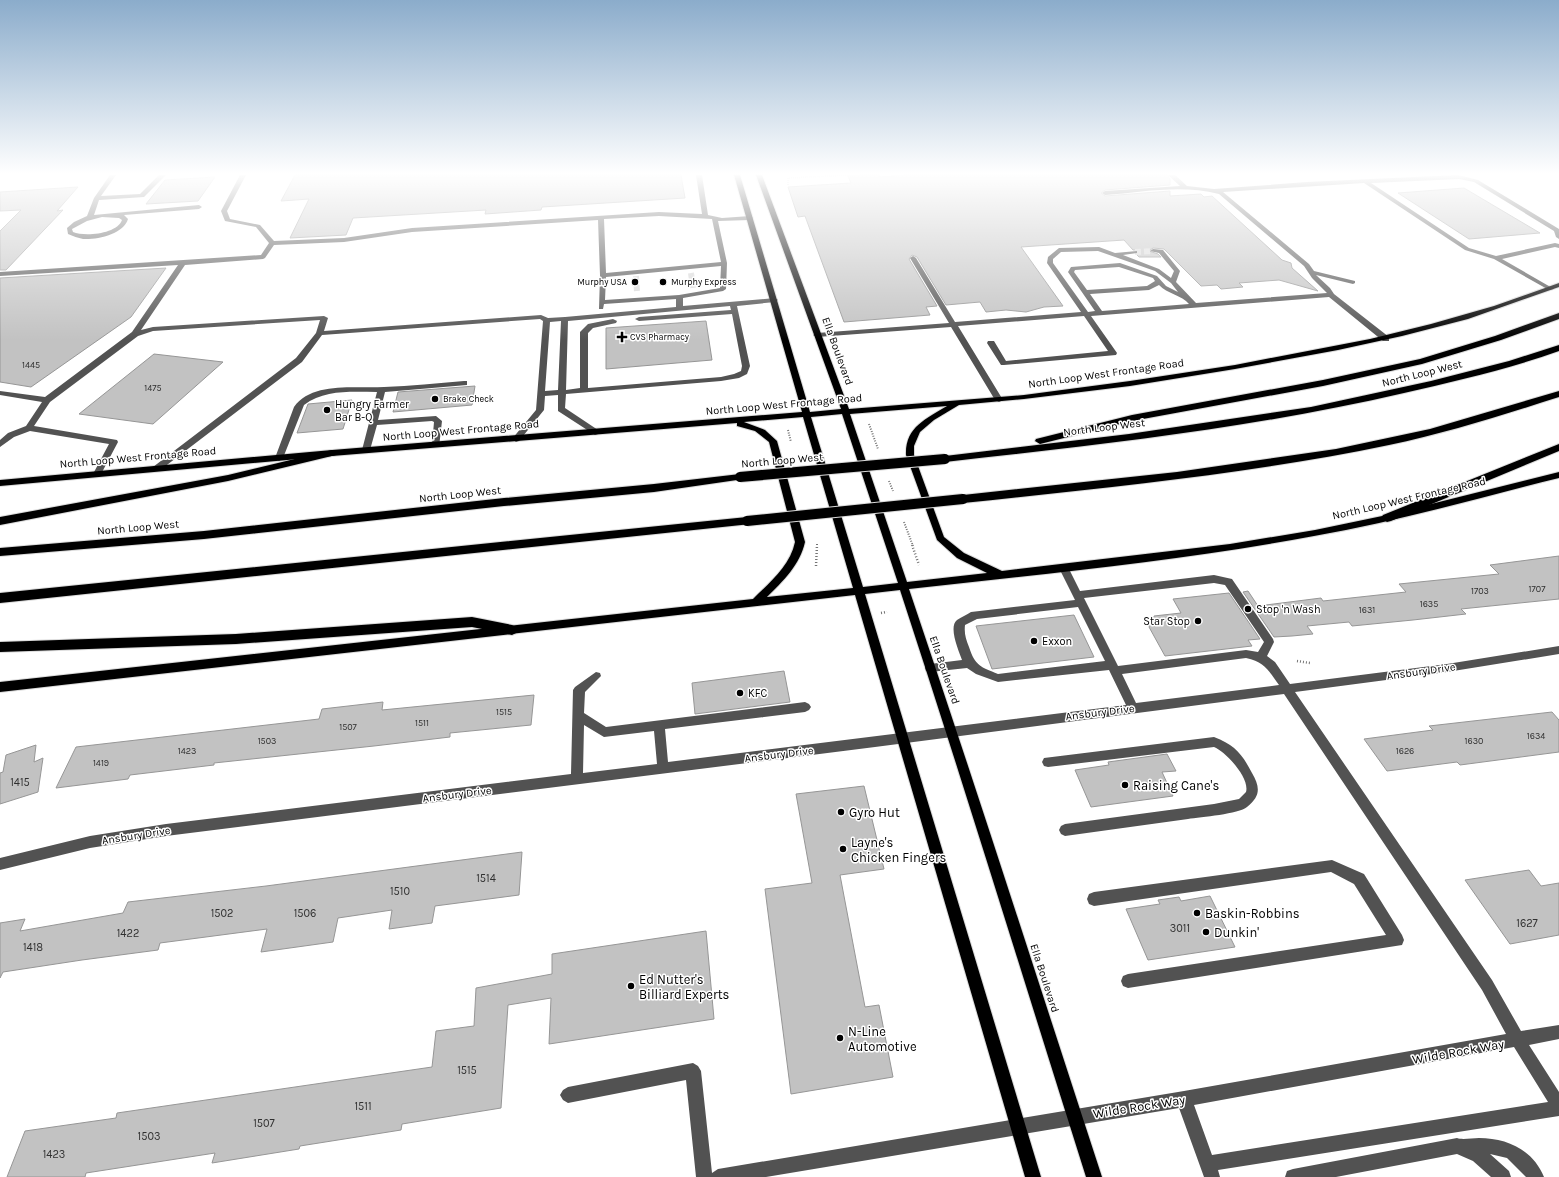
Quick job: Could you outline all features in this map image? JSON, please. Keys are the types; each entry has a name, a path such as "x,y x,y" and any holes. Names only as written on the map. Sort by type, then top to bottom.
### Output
{"highway":[{"path":"991,454 1132,418 1323,383 1422,361 1498,338 1559,316"},
{"name":"North Loop West","path":"0,552 204,535 504,502 654,488 740,477 945,459 1261,419 1371,399 1469,374 1559,348"},
{"path":"0,598 963,499 1228,470 1382,443 1492,415 1559,394"},
{"path":"1387,518 1559,447"},
{"path":"0,521 228,478 332,453"},
{"path":"0,647 236,639 472,622 512,630"}],"main road":[{"path":"753,230 806,416 1033,1177"},
{"name":"Ella Boulevard","path":"779,230 845,412 952,732 985,842 1094,1177"},
{"name":"North Loop West Frontage Road","path":"0,483 366,450 999,400 1100,388 1205,373 1386,339 1462,319 1559,285"},
{"path":"957,403 925,424 912,435 909,442 910,455 940,538 946,546 970,561 1002,575"},
{"path":"724,422 752,427 764,432 773,441 800,542 795,560 755,603"},
{"name":"North Loop West Frontage Road","path":"0,687 1064,568 1230,547 1315,533 1387,518 1559,475"}],"street":[{"path":"69,230 70,233 75,236 84,237 108,233 113,230"},
{"path":"261,230 272,243"},
{"path":"272,243 344,240 413,230"},
{"path":"601,230 603,275 601,316"},
{"path":"601,302 679,297 693,291 723,289 724,264 717,230"},
{"path":"1265,230 1307,265 1311,272 1331,295 1386,339"},
{"path":"1438,230 1467,249 1496,258 1551,289"},
{"path":"1496,258 1558,242 1557,230"},
{"path":"0,274 263,257 272,243"},
{"path":"991,343 1004,363 1113,353 1050,263 1050,258 1059,250 1099,249 1157,270 1173,282 1192,303"},
{"path":"1153,251 1161,250 1173,266 1176,271 1173,282"},
{"path":"1113,254 1135,252"},
{"path":"914,258 999,400"},
{"path":"29,428 47,400 135,334 183,262"},
{"path":"603,275 690,270 724,264"},
{"path":"1100,313 1071,272 1073,268 1120,265 1155,277 1164,287 1192,303"},
{"path":"1311,272 1353,282"},
{"path":"1085,292 1150,288 1159,282"},
{"path":"637,292 637,300"},
{"path":"817,335 1100,313 1192,303 1331,295"},
{"path":"679,297 680,309"},
{"path":"584,390 584,332 591,326 604,322 734,308 774,300"},
{"path":"320,333 541,317 547,320 680,309 734,308"},
{"path":"541,394 721,379 736,376 744,372 746,366 734,308"},
{"path":"135,334 152,329 324,318 320,333 298,360 156,469"},
{"path":"564,319 561,409 595,432"},
{"path":"516,438 540,410 547,320"},
{"path":"279,458 300,404 311,396 335,391 382,390 464,382"},
{"path":"366,450 382,390"},
{"path":"0,393 47,400"},
{"path":"373,423 433,418 438,421 439,426 436,445"},
{"path":"0,444 11,435 29,428 114,442 96,474"},
{"path":"1064,568 1133,708"},
{"path":"1184,1098 1210,1170 1559,1107 1518,1040 1487,985 1271,664 1262,657 1246,654 998,678 980,671 969,663 959,634 960,623 975,615 1214,579 1228,582 1269,642 1262,657"},
{"name":"Ansbury Drive","path":"0,864 90,842 158,831 952,732 1447,668 1559,650"},
{"path":"930,668 969,663"},
{"path":"577,779 579,690 596,676"},
{"path":"578,715 604,732 805,708"},
{"path":"659,725 663,768"},
{"path":"1048,762 1214,742 1227,746 1233,751 1252,784 1253,789 1251,795 1242,804 1214,810 1065,830"},
{"path":"1094,899 1332,866 1359,879 1396,940 1128,981"},
{"name":"Wilde Rock Way","path":"718,1177 1184,1098 1559,1032"},
{"path":"568,1095 693,1071 704,1177"},
{"path":"1293,1177 1457,1146 1495,1145 1510,1149 1524,1161 1536,1177"},
{"path":"1457,1146 1479,1155 1503,1177"}],"path":[{"path":"1297,661 1310,663"}],"building":[{"path":"44,230 6,270 0,270 0,231"},
{"path":"294,230 348,230 346,235 290,238"},
{"path":"810,230 1249,230 1282,260 1291,263 1292,268 1318,291 1279,280 1239,283 1243,287 1221,289 1217,285 1201,286 1164,249 1153,248 1149,251 1158,254 1161,257 1139,257 1137,255 1138,250 1133,250 1124,240 1021,247 1063,306 1044,307 1026,312 1006,310 986,312 980,302 946,305 917,257 912,255 909,259 937,306 926,307 930,315 844,322"},
{"path":"1455,230 1535,230 1540,233 1469,239"},
{"path":"166,268 131,317 31,387 0,382 0,278"},
{"name":"CVS Pharmacy","path":"706,321 712,360 606,369 606,328"},
{"path":"154,354 223,362 153,424 79,414"},
{"name":"Brake Check","path":"475,386 472,405 393,412 398,392"},
{"path":"352,400 343,429 297,433 308,404"},
{"path":"1559,556 1559,599 1461,609 1466,614 1413,620 1352,626 1349,622 1307,626 1313,634 1274,637 1243,592 1248,591 1258,606 1321,598 1323,601 1406,592 1399,584 1499,574 1490,565"},
{"name":"Star Stop","path":"1229,593 1260,639 1248,640 1252,646 1165,656 1149,627 1154,616 1181,613 1173,599"},
{"name":"Exxon","path":"1074,615 1094,657 992,669 976,626"},
{"name":"KFC","path":"784,671 790,702 695,714 692,683"},
{"path":"534,695 531,725 450,733 450,737 214,763 214,765 130,775 128,779 56,788 76,747 319,719 322,709 383,702 382,710"},
{"path":"1552,712 1559,720 1559,752 1460,765 1457,762 1387,771 1364,739 1433,730 1429,726"},
{"path":"36,745 34,762 43,758 38,792 0,804 0,773 3,772 6,755"},
{"name":"Raising Cane's","path":"1167,754 1176,771 1162,772 1173,796 1091,807 1075,770 1109,765 1108,762"},
{"path":"864,786 884,869 840,875 865,1007 879,1005 893,1077 791,1094 765,889 812,883 796,794"},
{"path":"522,852 519,895 435,906 432,923 389,929 392,910 338,918 333,942 261,952 267,929 160,943 158,950 3,972 0,978 0,923 25,919 20,931 123,913 128,902 266,886"},
{"path":"1529,870 1541,886 1559,883 1559,935 1510,944 1465,880"},
{"path":"1210,896 1235,947 1148,960 1126,909 1160,904 1158,900 1179,897 1181,901"},
{"path":"706,931 714,1019 549,1044 551,998 508,1005 501,1108 402,1124 401,1130 300,1146 299,1149 212,1163 215,1153 86,1173 85,1177 7,1177 25,1131 116,1118 117,1113 432,1067 436,1031 474,1026 476,988 552,974 552,954"}],"tunnel":[{"path":"1135,252 1153,251"},
{"path":"691,273 693,288"},
{"path":"636,276 637,292"}],"place":[{"name":"Murphy USA","path":"635,282"},
{"name":"Murphy Express","path":"663,282"},
{"name":"CVS Pharmacy","path":"622,337"},
{"name":"Brake Check","path":"435,399"},
{"name":"Hungry Farmer Bar B-Q","path":"327,410"},
{"name":"Stop 'n Wash","path":"1248,609"},
{"name":"Star Stop","path":"1198,621"},
{"name":"Exxon","path":"1034,641"},
{"name":"KFC","path":"740,693"},
{"name":"Raising Cane's","path":"1125,785"},
{"name":"Gyro Hut","path":"841,812"},
{"name":"Layne's Chicken Fingers","path":"843,849"},
{"name":"Baskin-Robbins","path":"1197,913"},
{"name":"Dunkin'","path":"1206,932"},
{"name":"Ed Nutter's Billiard Experts","path":"631,986"},
{"name":"N-Line Automotive","path":"840,1038"}]}
